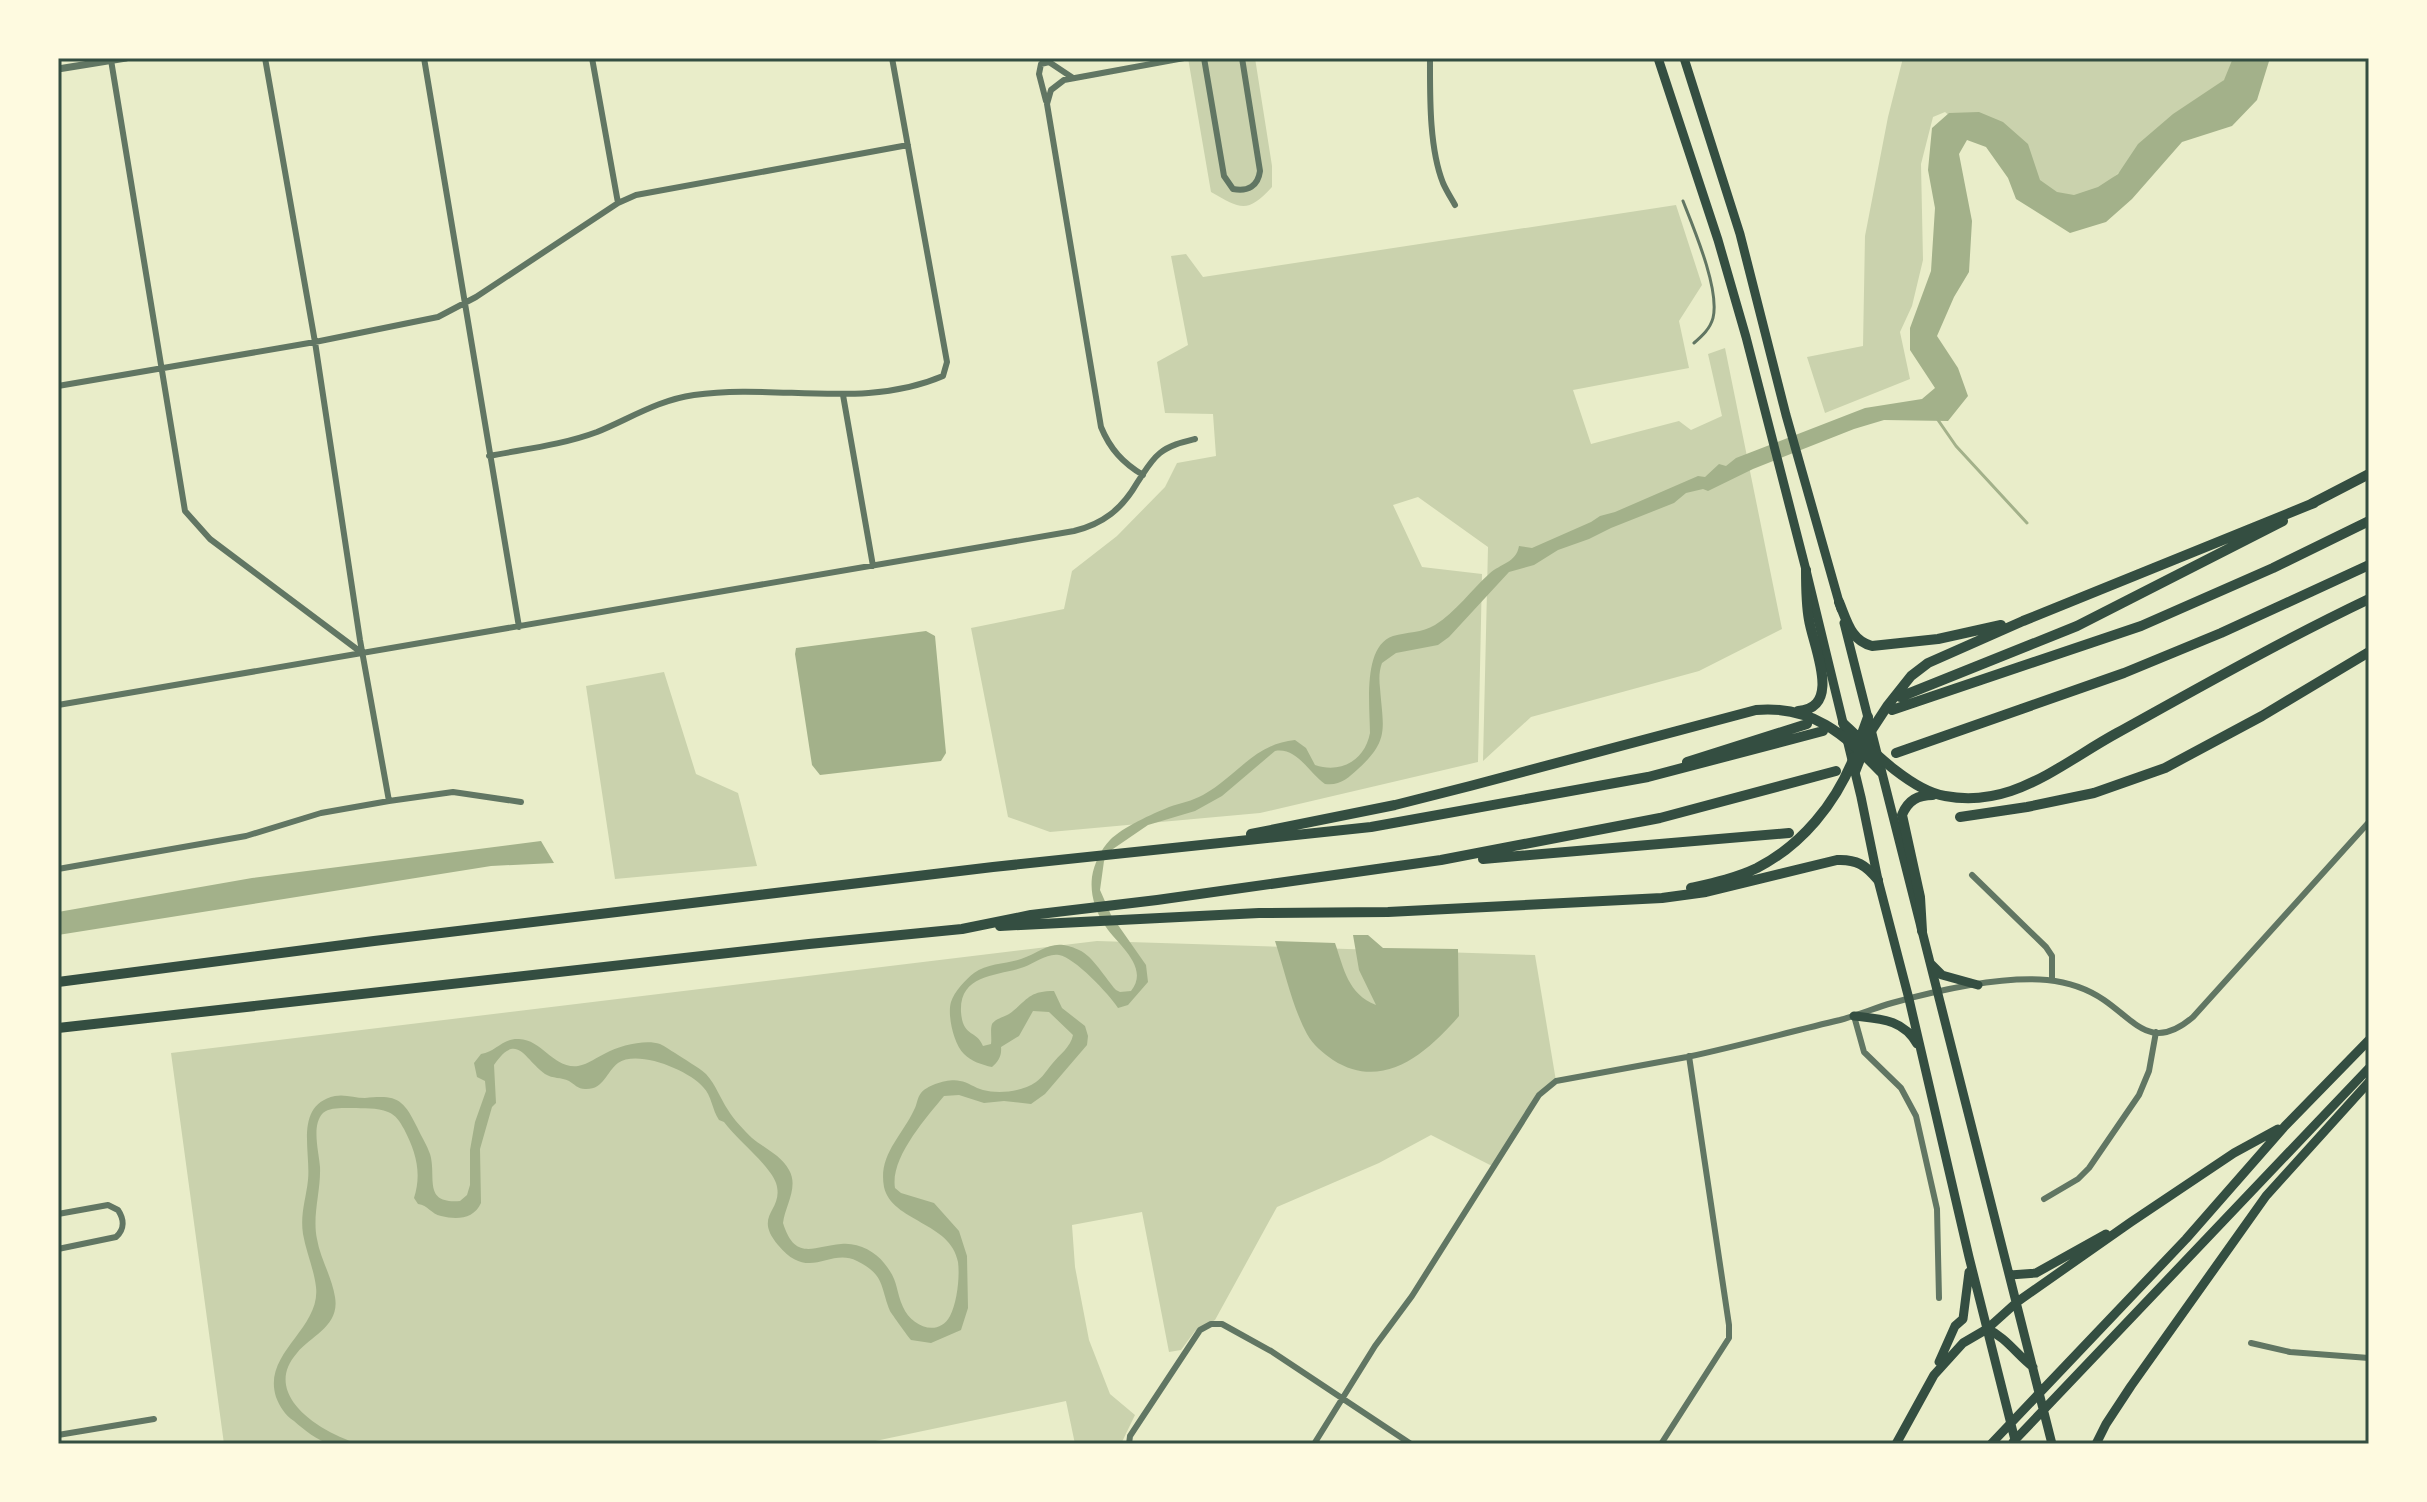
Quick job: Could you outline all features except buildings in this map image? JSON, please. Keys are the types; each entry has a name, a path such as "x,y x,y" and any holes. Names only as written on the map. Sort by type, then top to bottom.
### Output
{"highway":[{"path":"1900,697 2077,626 2271,528 2369,474"},
{"path":"1861,746 1904,684 1928,663 2023,621 2314,503"},
{"path":"1892,710 2141,626 2273,568 2369,521"},
{"path":"1896,753 2124,673 2221,633 2369,565"},
{"path":"1578,791 1686,762 1803,716 1813,707 1821,697 1823,685 1809,622 1806,570"},
{"path":"1922,931 1920,897 1902,815 1914,799 1926,795 1985,797 2024,786 2369,591"},
{"path":"2306,629 2369,599"},
{"path":"1839,602 1854,635 1862,644 1872,646 1938,639 2023,621"},
{"path":"1960,817 2094,793 2165,768 2262,716 2369,652"},
{"path":"1183,847 1410,801 1748,711 1772,709 1803,716 1861,746 1940,795"},
{"path":"1634,900 1727,879 1758,867 1785,851 1806,832 1853,767 1868,717"},
{"path":"1843,723 1881,772"},
{"path":"58,982 374,941 1060,860 1371,827 1578,791 1709,763 1823,731"},
{"path":"58,1028 1029,920 1441,860 1660,818 1836,771"},
{"path":"1441,860 1525,856 1789,833"},
{"path":"1029,920 1388,912 1634,900 1706,892 1837,860 1858,861 1878,880"}],"main road":[{"path":"1658,58 1718,240 1806,570 2013,1444"},
{"path":"1684,61 1740,234 1786,415 1839,602 2052,1444"},
{"path":"1929,960 1942,975 1978,985"},
{"path":"1854,1016 1902,1026 1922,1053"},
{"path":"1991,1444 2186,1239 2285,1126 2369,1040"},
{"path":"2013,1444 2369,1068"},
{"path":"2096,1444 2131,1386 2271,1189 2369,1082"},
{"path":"1934,1375 1963,1343 1987,1329 2017,1302 2234,1153 2285,1126"},
{"path":"2010,1275 2036,1273 2131,1222"},
{"path":"1896,1444 1934,1375 1955,1326 1963,1319 1968,1295 1969,1257"},
{"path":"1987,1329 2000,1335 2019,1357 2033,1367"}],"street":[{"path":"58,69 126,58"},
{"path":"265,58 315,342 362,653 389,801"},
{"path":"424,58 519,627"},
{"path":"592,58 618,203"},
{"path":"489,456 567,442 599,431 637,412 692,395 752,392 843,395 920,386 943,376 947,362 892,58"},
{"path":"1047,104 1054,87 1064,80 1184,58"},
{"path":"1204,58 1224,176 1233,189 1241,190 1256,184 1260,171 1242,58"},
{"path":"1430,58 1432,122 1439,168 1443,184 1455,205"},
{"path":"111,60 185,511 210,539 362,653"},
{"path":"1073,78 1049,62 1041,64 1039,74 1047,104 1101,427 1112,449 1143,475"},
{"path":"58,386 161,370 438,317 618,203 636,195 908,145"},
{"path":"843,395 873,566"},
{"path":"58,705 1087,528 1098,524 1127,501 1150,463 1166,449 1195,439"},
{"path":"58,869 246,836 321,813 389,801 453,792 521,802"},
{"path":"1314,1444 1539,1095 1556,1081 1689,1056 1854,1016 1909,999 2021,980 2052,980 2089,992 2104,1000 2136,1027 2156,1032 2174,1028 2193,1017 2369,822"},
{"path":"1972,875 2046,947 2052,956 2052,980"},
{"path":"1854,1016 1864,1052 1901,1088 1915,1111 1937,1209 1939,1298"},
{"path":"2044,1199 2078,1179 2089,1168 2139,1095 2149,1071 2156,1032"},
{"path":"1661,1444 1729,1338 1689,1056"},
{"path":"58,1214 108,1205 118,1210 123,1221 116,1237 58,1249"},
{"path":"1129,1444 1130,1436 1200,1330 1211,1324 1222,1324 1271,1351 1411,1444"},
{"path":"2251,1343 2290,1352 2369,1358"},
{"path":"58,1435 154,1419"}],"lane":[{"path":"1683,201 1713,293 1712,323 1694,343"}],"shaded area":[{"path":"1188,58 1255,58 1272,166 1272,187 1250,205 1237,205 1211,192"},
{"path":"1903,58 2249,58 2072,214 2014,160 1945,112 1933,117 1921,164 1923,260 1912,306 1900,332 1910,379 1825,413 1807,357 1863,346 1865,236"},
{"path":"2233,58 2270,58 2257,100 2232,126 2182,142 2132,199 2106,222 2070,233 2016,199 2008,178 1986,147 1967,140 1959,154 1972,221 1969,272 1937,336 1958,368 1968,396 1948,421 1884,420 1854,429 1753,469 1708,491 1703,489 1686,493 1674,503 1558,550 1534,565 1509,572 1438,645 1396,653 1382,663 1379,678 1383,724 1380,741 1368,759 1347,778 1339,783 1325,784 1290,753 1275,751 1222,796 1195,811 1148,825 1110,851 1104,861 1100,890 1111,915 1146,965 1148,982 1128,1005 1118,1008 1082,969 1059,955 1050,955 1024,967 982,978 966,990 962,999 962,1020 983,1046 991,1044 993,1022 1009,1014 1029,997 1045,991 1054,991 1062,1008 1085,1026 1088,1036 1087,1045 1045,1094 1031,1104 1004,1101 984,1103 959,1095 944,1096 911,1139 898,1164 895,1188 901,1193 934,1203 959,1231 967,1256 968,1308 961,1330 931,1343 911,1340 890,1311 877,1276 866,1266 847,1258 809,1263 789,1256 771,1235 768,1226 778,1192 773,1176 719,1120 706,1091 686,1074 662,1063 627,1059 618,1063 596,1087 583,1089 545,1074 515,1049 502,1055 494,1065 496,1103 492,1107 480,1149 481,1203 469,1215 459,1218 441,1216 418,1204 414,1198 418,1180 415,1154 398,1119 391,1113 375,1109 337,1108 326,1111 319,1118 317,1146 320,1176 316,1230 335,1307 329,1323 297,1353 287,1369 286,1384 291,1398 315,1423 360,1444 325,1442 306,1431 283,1410 276,1397 274,1381 277,1367 310,1316 315,1302 315,1280 302,1227 308,1180 307,1130 314,1109 322,1101 335,1096 397,1100 412,1117 429,1151 436,1194 448,1201 460,1201 467,1195 470,1185 470,1150 475,1122 486,1091 485,1081 477,1077 474,1063 481,1054 513,1039 535,1044 569,1066 586,1064 611,1050 647,1042 662,1045 695,1066 709,1078 739,1125 782,1160 789,1170 793,1183 783,1223 793,1243 806,1249 853,1244 871,1251 889,1269 903,1307 912,1320 932,1328 945,1323 956,1297 958,1262 945,1238 909,1216 889,1199 883,1176 892,1146 920,1095 928,1087 956,1080 989,1091 1024,1088 1042,1076 1067,1047 1073,1035 1049,1012 1033,1011 1019,1036 1001,1047 999,1058 992,1067 973,1061 957,1044 950,1014 953,998 967,979 985,967 1062,945 1089,957 1116,990 1131,991 1137,973 1134,964 1101,919 1092,890 1096,862 1116,835 1154,813 1203,795 1257,754 1281,743 1295,740 1306,748 1315,765 1325,767 1343,766 1357,757 1363,751 1370,733 1372,664 1383,642 1393,636 1425,630 1443,620 1489,574 1511,559 1519,546 1532,548 1600,516 1698,476 1705,477 1719,464 1726,466 1736,458 1865,408 1922,399 1935,388 1910,350 1910,328 1931,271 1935,208 1928,170 1932,128 1949,113 1979,112 2003,122 2028,144 2040,180 2057,192 2074,195 2098,187 2118,174 2138,144 2173,114 2224,80"},
{"path":"1676,205 1702,285 1679,321 1689,368 1573,390 1591,444 1679,421 1691,430 1722,416 1708,354 1725,348 1782,629 1699,671 1531,717 1483,761 1488,547 1418,497 1393,505 1422,567 1482,574 1478,762 1260,813 1050,832 1008,817 971,628 1064,609 1072,571 1117,536 1165,487 1177,463 1216,456 1213,414 1165,413 1157,362 1188,345 1171,256 1186,254 1203,277"},
{"path":"926,631 935,636 946,753 941,761 820,775 812,765 796,648"},
{"path":"664,672 696,774 738,793 757,866 615,879 586,686"},
{"path":"541,841 554,863 491,866 58,935 58,912 252,878"},
{"path":"1353,935 1368,935 1383,948 1458,949 1459,1016 1418,1055 1386,1070 1369,1072 1351,1069 1333,1060 1312,1042 1297,1012 1275,941 1335,943 1353,987 1376,1005 1359,970"},
{"path":"1097,941 1535,955 1556,1081 1539,1095 1494,1167 1431,1135 1379,1163 1277,1207 1215,1320 1195,1331 1181,1350 1169,1352 1142,1212 1072,1225 1075,1267 1089,1340 1110,1394 1135,1415 1121,1444 1075,1444 1066,1401 861,1444 224,1444 171,1053"}],"waterway":[{"path":"1938,420 1956,446 2027,523"}]}
